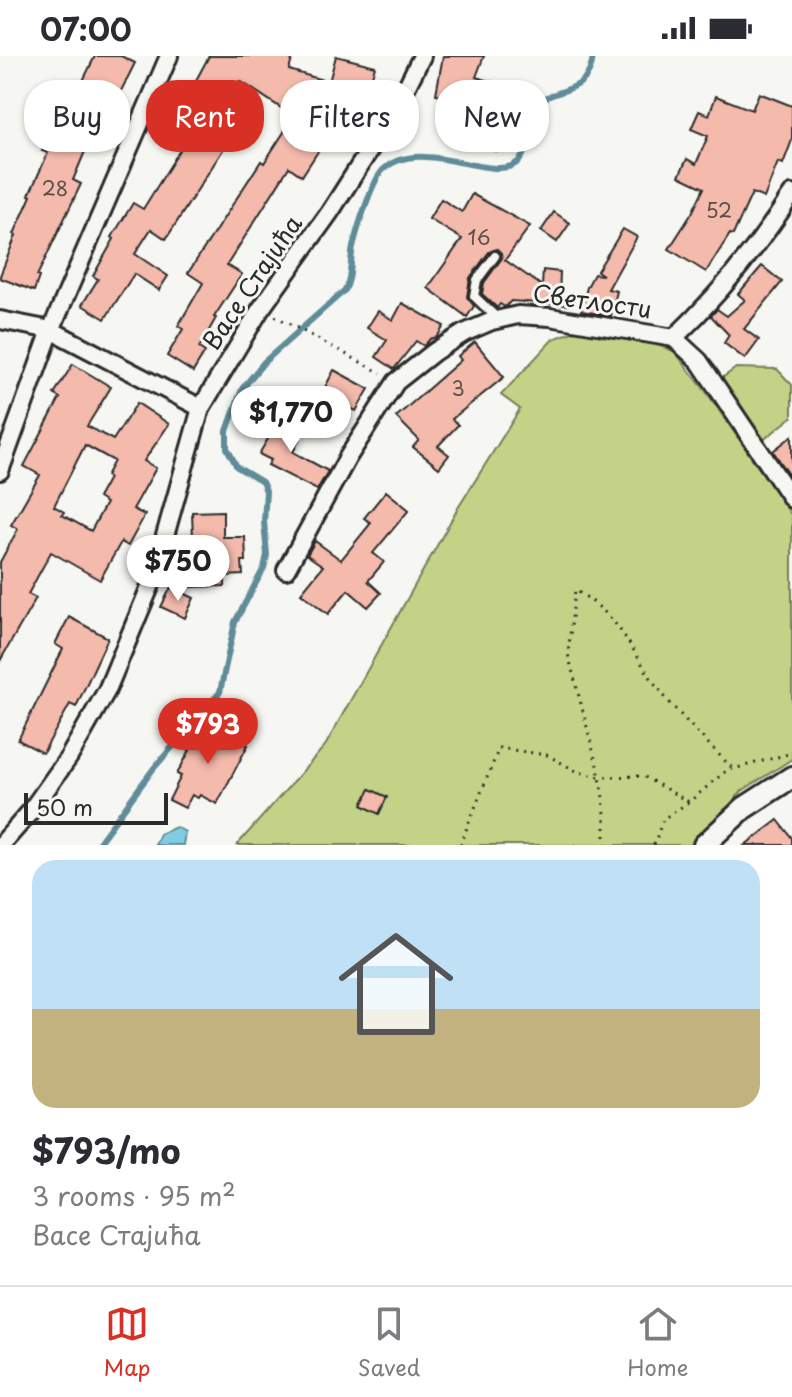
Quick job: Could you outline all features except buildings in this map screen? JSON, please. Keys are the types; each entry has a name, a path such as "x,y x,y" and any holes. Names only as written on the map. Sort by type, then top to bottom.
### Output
{"street":[{"path":"0,471 51,330 169,56"},
{"name":"Васе Стајића","path":"1,845 30,812 69,757 107,690 152,582 201,408 260,310 330,212 395,110 422,56"},
{"path":"674,338 748,256 792,194"},
{"name":"Светлости","path":"286,570 348,457 396,382 464,333 518,315 550,317 674,338 699,361 792,499"},
{"path":"0,320 51,330 201,408"},
{"path":"704,845 744,808 792,777"}],"lane":[{"path":"495,256 477,280 474,296 498,320"}],"path":[{"path":"290,323 396,382"},
{"path":"605,845 600,777 568,654 575,590 595,602 625,633 664,696 733,769"},
{"path":"460,845 499,748 547,755 578,772 600,777 643,776 689,802"},
{"path":"654,845 663,819 726,771 792,753"}],"green space":[{"path":"575,331 646,341 674,351 707,393 792,516 792,759 742,791 694,845 237,845 325,746 458,508 520,409 501,395 553,339"},
{"path":"736,368 777,369 792,385 792,417 762,441 722,378"}],"water":[{"path":"176,827 185,832 183,845 155,845 160,834"}],"waterway":[{"path":"97,845 154,768 220,692 235,622 264,568 267,555 264,522 266,491 262,482 237,467 227,448 227,431 242,389 264,362 345,290 362,216 383,170 399,160 418,157 497,168 512,166 524,152 534,104 579,84 590,69 593,56"}]}
